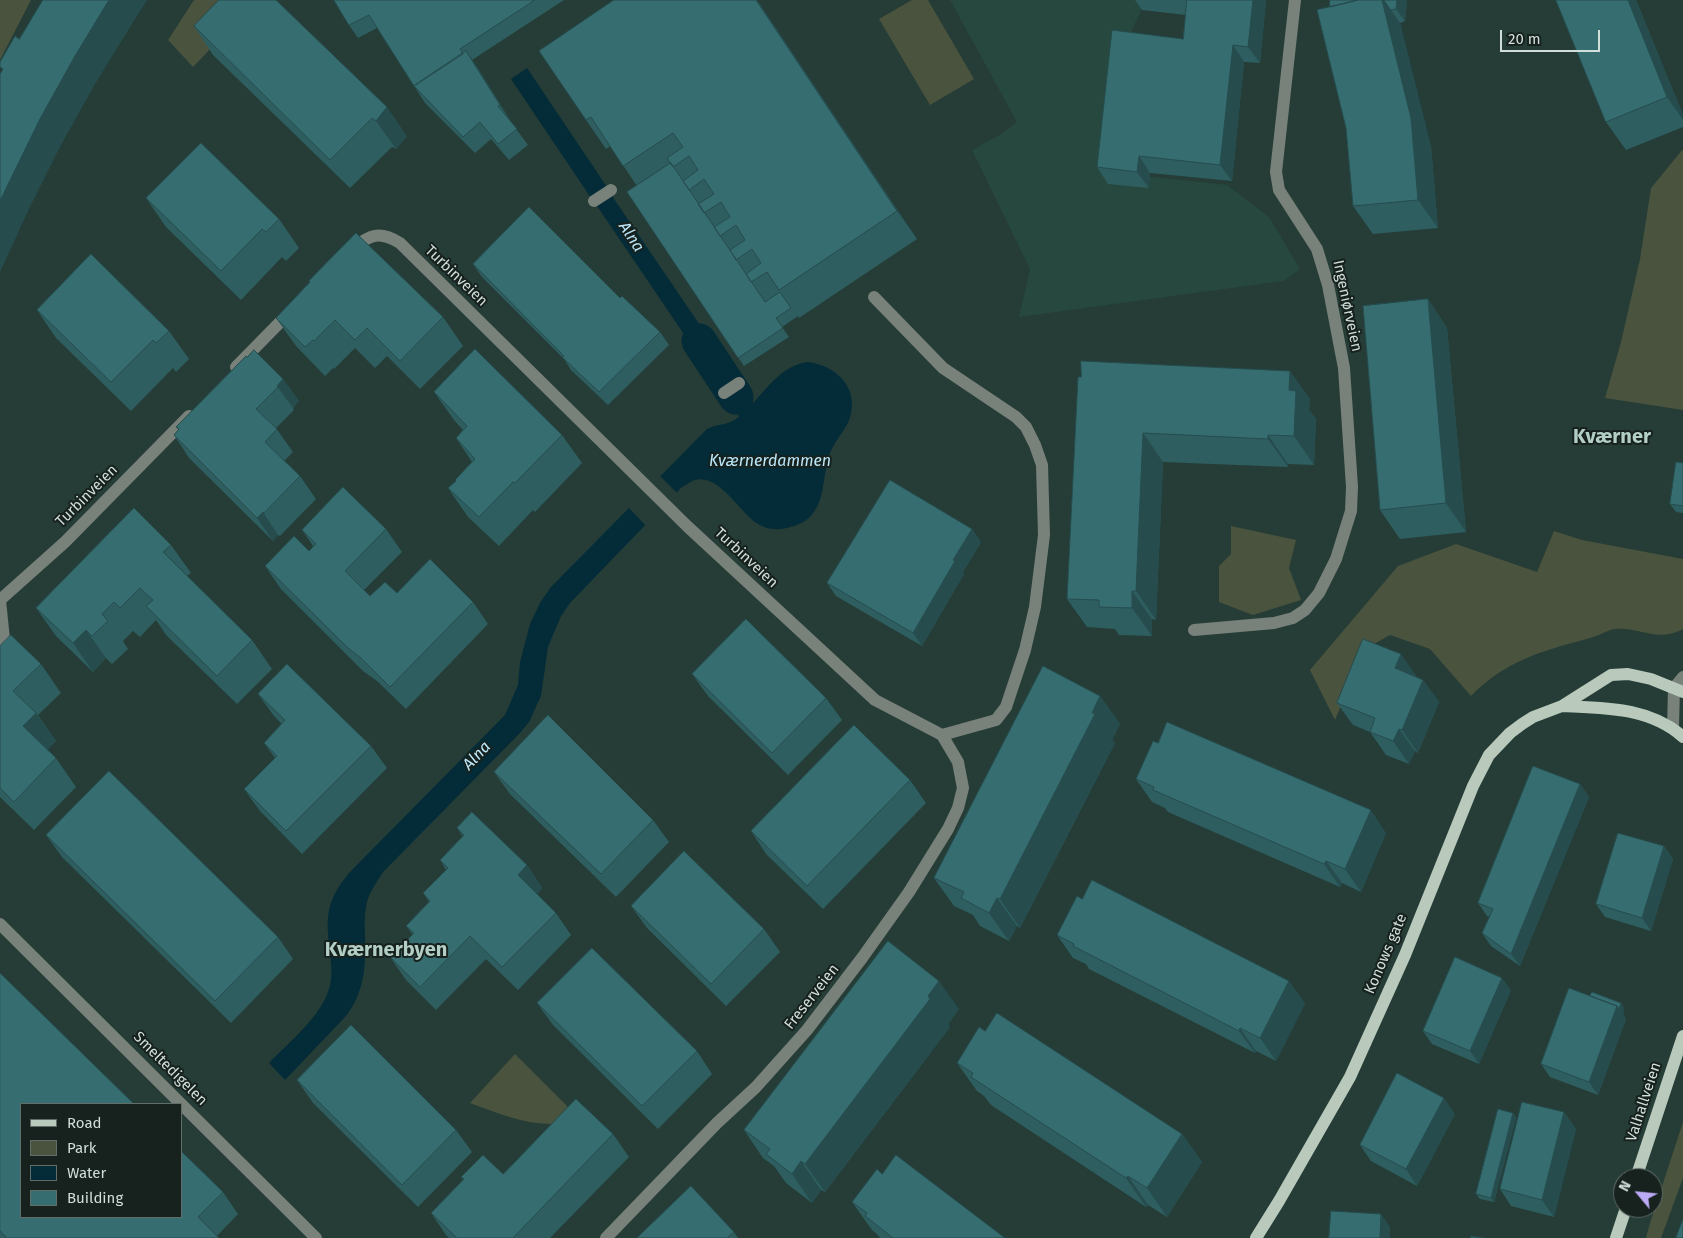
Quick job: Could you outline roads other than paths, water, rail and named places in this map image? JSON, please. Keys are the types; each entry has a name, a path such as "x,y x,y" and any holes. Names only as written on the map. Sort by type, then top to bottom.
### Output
{"main road":[{"name":"Konows gate","path":"1256,1238 1350,1077 1405,955 1481,768 1497,745 1533,717 1562,706 1611,675 1628,674 1650,679 1679,690"},
{"name":"Konows gate","path":"1562,706 1622,710 1678,725"},
{"path":"1678,725 1683,737"},
{"name":"Valhallveien","path":"1639,1168 1683,1036"},
{"path":"1616,1238 1623,1218"}],"street":[{"name":"Ingeniørveien","path":"1194,630 1274,623 1293,618 1305,610 1319,593 1336,559 1351,511 1352,487 1344,368 1328,285 1318,249 1279,190 1276,172 1295,0"},
{"path":"594,201 612,190"},
{"name":"Turbinveien","path":"342,258 364,239 380,234 389,236 400,243 673,512 875,700 942,735"},
{"path":"874,297 943,368 1016,416 1026,427 1036,445 1042,465 1044,535 1035,606 1024,650 1006,707 996,720 942,735"},
{"path":"230,373 300,301"},
{"path":"724,393 739,383"},
{"name":"Turbinveien","path":"0,654 5,649 0,600 65,542 195,408"},
{"path":"1678,725 1679,690 1683,677"},
{"name":"Freserveien","path":"606,1238 717,1123 756,1087 807,1030 909,892 948,829 958,808 962,788 958,762 942,735"},
{"name":"Smeltedigelen","path":"0,924 180,1103"},
{"name":"Smeltedigelen","path":"182,1105 316,1238"}],"water":[{"path":"527,68 607,187 591,198 511,79"},
{"path":"612,196 734,375 719,386 597,206"},
{"name":"Kværnerdammen","path":"807,362 828,368 837,374 849,390 852,400 852,411 848,423 831,451 821,497 812,514 805,521 794,526 780,529 766,528 751,519 729,495 712,482 704,479 693,481 682,487 570,603 561,616 548,647 541,696 529,722 383,872 370,893 367,902 363,979 357,998 346,1016 285,1080 269,1063 311,1020 325,1000 331,980 328,918 336,891 350,872 505,715 518,685 520,662 530,624 540,603 551,587 707,429 731,422 739,417 730,401 744,391 753,403 783,372 798,364"}],"waterway":[{"name":"Alna","path":"699,341 736,397"}],"district":[{"name":"Kværner","path":"1612,437"},
{"name":"Kværnerbyen","path":"386,950"}]}
